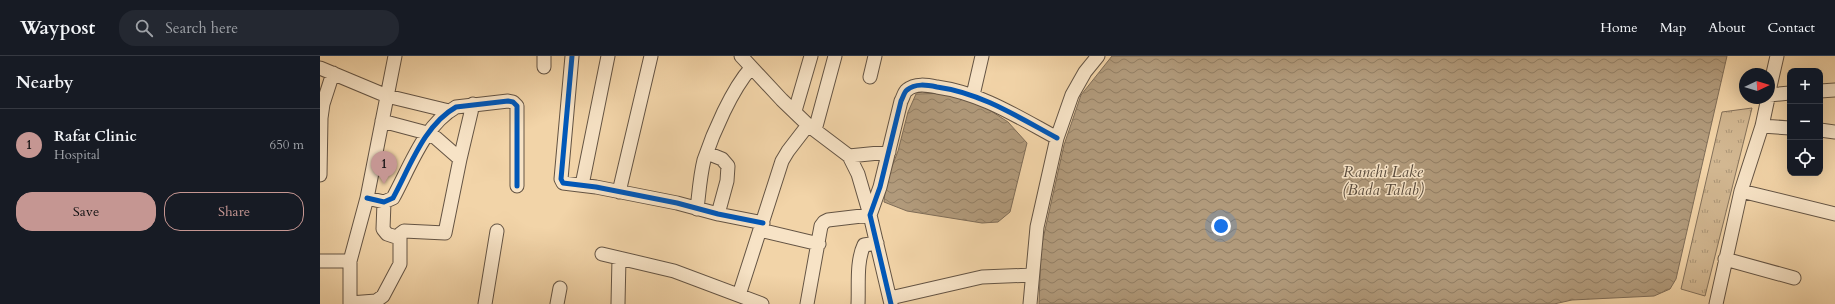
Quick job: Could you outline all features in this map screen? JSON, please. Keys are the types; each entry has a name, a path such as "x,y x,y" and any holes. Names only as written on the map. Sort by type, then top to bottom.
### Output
{"street":[{"path":"395,56 366,198 350,261 350,304 376,301 383,296 400,264 399,238 400,234 404,231 445,233 473,104"},
{"path":"572,56 561,179 563,183 619,192 718,214 819,244"},
{"path":"582,185 608,56"},
{"path":"619,192 651,56"},
{"path":"741,56 751,68 812,127 849,156 858,174 891,301 982,278 1032,275"},
{"path":"795,111 811,56"},
{"path":"739,295 782,161 788,151 812,127 836,56"},
{"path":"870,77 875,56"},
{"path":"973,95 982,56"},
{"path":"1030,304 1037,227 1057,138 1072,95 1085,72 1098,56"},
{"path":"1774,68 1777,56"},
{"path":"320,68 387,96 449,111"},
{"path":"697,209 701,176 707,153 737,86 751,68"},
{"path":"320,174 321,118 323,104 333,73"},
{"path":"870,216 877,198 901,101 906,90 914,86 925,85 963,91 1057,138"},
{"path":"1823,91 1835,90"},
{"path":"1775,95 1787,94"},
{"path":"366,198 384,202 393,198 428,133 441,116 456,107 508,101 513,102 517,106 517,186"},
{"path":"1716,304 1741,191 1762,126 1767,104"},
{"path":"382,121 428,133 460,159"},
{"path":"1762,126 1787,128"},
{"path":"1823,130 1835,132"},
{"path":"849,156 889,152"},
{"path":"707,153 722,159 728,166 727,181 718,214"},
{"path":"1741,191 1835,214"},
{"path":"384,202 383,229 387,234 399,238"},
{"path":"807,304 824,222 828,220 870,216"},
{"path":"485,304 497,230"},
{"path":"858,304 862,249 864,245 877,243"},
{"path":"602,254 674,271 762,304"},
{"path":"618,304 619,258"},
{"path":"1725,259 1794,278"},
{"path":"320,260 350,261"},
{"path":"557,304 560,288"}],"green space":[{"path":"1752,108 1705,296 1681,289 1722,112"}],"water":[{"name":"Ranchi Lake (Bada Talab)","path":"1112,56 1727,56 1676,279 1670,289 1654,296 1572,300 1554,304 1039,304 1041,248 1064,145 1081,95"},
{"path":"952,93 985,107 1008,122 1027,143 1010,212 998,222 982,223 907,211 884,202 886,182 898,151 908,112 916,94"}],"cycle path":[{"path":"572,56 561,179 563,183 596,187 677,203 718,214 763,223"},
{"path":"891,304 870,215 880,187 901,101 906,91 917,85 933,86 953,90 984,100 1057,138"},
{"path":"367,198 384,202 393,198 426,136 435,124 456,107 508,101 513,102 517,106 517,186"}],"place":[{"name":"Rafat Clinic","path":"384,184"}]}
